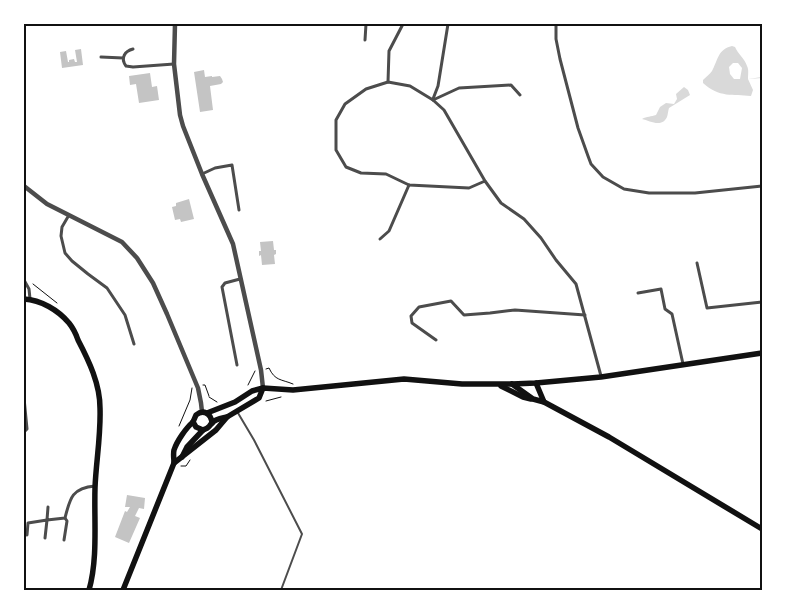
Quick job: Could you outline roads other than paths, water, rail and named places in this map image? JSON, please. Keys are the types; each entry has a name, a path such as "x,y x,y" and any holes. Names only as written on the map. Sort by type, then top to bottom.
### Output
{"main road":[{"path":"27,299 44,304 69,323 89,362 98,392 100,410 95,486 94,573 90,590"},
{"path":"123,590 174,463 174,450 190,425 194,422 196,415 235,402 252,391 263,388 293,390 404,379 462,384 536,383 601,377 762,353"},
{"path":"536,383 544,402"},
{"path":"497,384 523,397 544,402 609,437 762,529"},
{"path":"512,384 534,400"},
{"path":"174,463 216,430 227,417 258,398 263,388"},
{"path":"204,412 211,417 212,423"},
{"path":"182,457 184,450 191,441 203,430 209,428 212,423 220,418 227,417"},
{"path":"194,422 196,427 203,430"}],"street":[{"path":"175,24 174,64 180,115 202,174 232,244 261,370 263,388"},
{"path":"365,40 366,24"},
{"path":"388,82 389,51 403,24"},
{"path":"433,100 438,86 448,24"},
{"path":"556,24 556,39 560,59 578,128 592,164 604,177 624,189 650,193 694,193 762,186 762,191"},
{"path":"133,48 126,52 123,58 124,64 129,67 174,64"},
{"path":"101,57 123,58"},
{"path":"485,181 469,188 409,186 386,174 361,173 346,167 336,150 336,120 345,104 366,89 388,82 410,86 433,100 444,110 485,181 502,203 524,219 541,238 576,284 601,377"},
{"path":"433,100 459,88 511,85 520,95"},
{"path":"202,174 215,168 232,165 239,210"},
{"path":"24,186 47,204 122,242 137,258 153,283 167,314 198,388 204,412"},
{"path":"380,239 389,231 409,186"},
{"path":"69,215 62,227 61,236 65,253 72,261 107,288 125,315 134,344"},
{"path":"698,263 707,308 762,302"},
{"path":"238,366 222,288 225,282 240,279"},
{"path":"25,281 30,293 27,299"},
{"path":"638,293 660,289 665,309 672,314 683,365"},
{"path":"436,340 412,323 411,316 419,306 451,301 464,314 515,310 585,315"},
{"path":"24,398 27,429 24,432"},
{"path":"64,540 65,518 73,493 85,487 95,486"},
{"path":"45,538 48,507"},
{"path":"27,535 28,524 65,518"}],"lane":[{"path":"237,411 302,534 281,590"}]}
